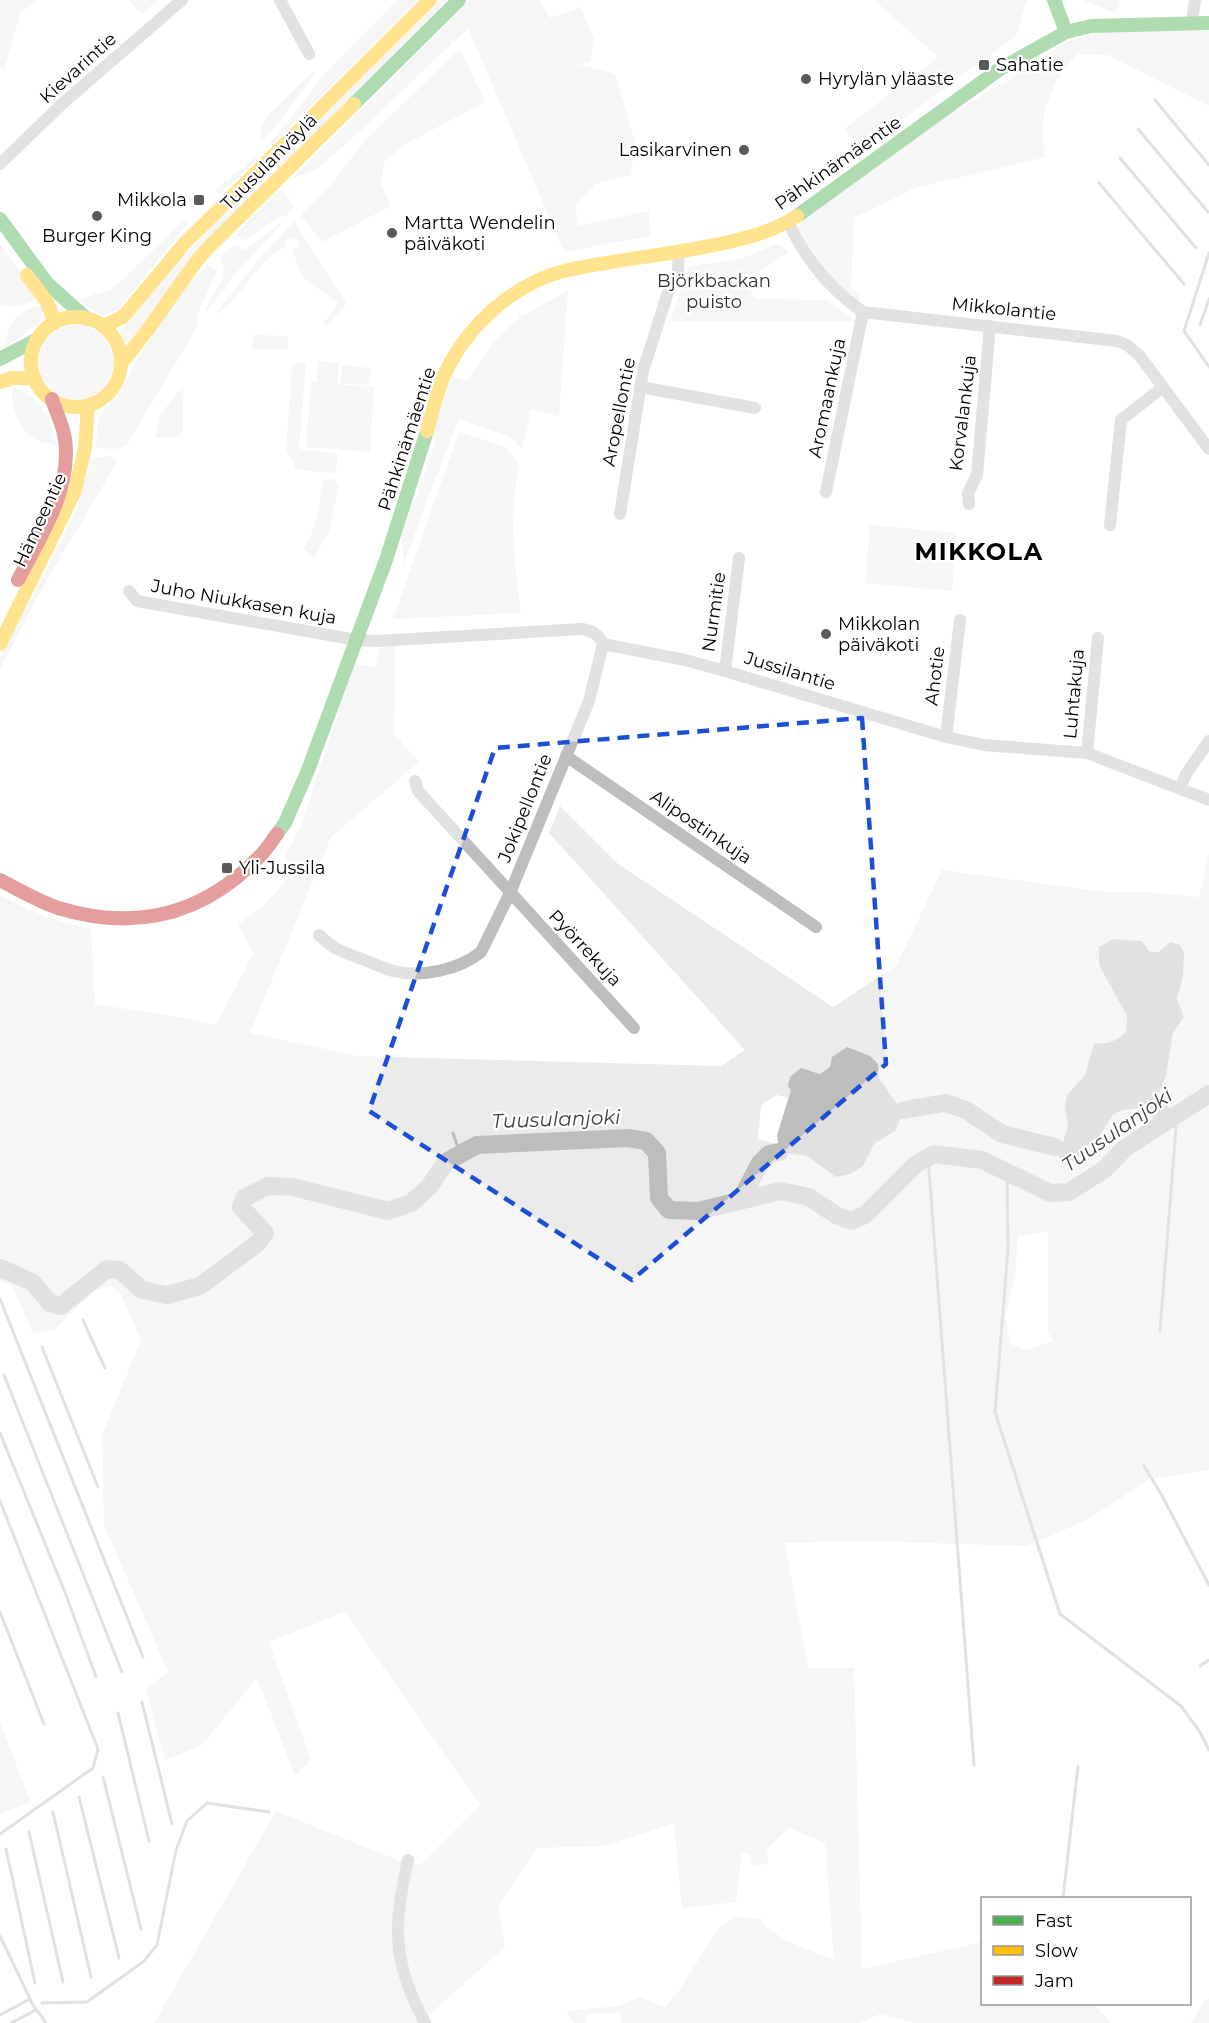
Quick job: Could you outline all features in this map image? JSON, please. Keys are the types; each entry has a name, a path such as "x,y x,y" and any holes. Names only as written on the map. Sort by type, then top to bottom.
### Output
{"street":[{"name":"Kievarintie","path":"0,164 62,104 182,0"},
{"path":"280,0 309,54"},
{"name":"Tuusulanväylä","path":"103,326 123,317 184,244 430,0"},
{"name":"Tuusulanväylä","path":"121,363 132,351 183,277 205,251 459,0"},
{"path":"1054,0 1066,32"},
{"path":"1192,22 1195,0"},
{"name":"Pähkinämäentie","path":"0,880 56,908 84,915 120,919 156,917 190,906 220,890 258,860 285,823 308,771 386,560 443,379 457,352 474,329 499,306 550,275 575,268 679,251 765,233 788,222 1000,69 1066,32 1091,26 1209,23"},
{"path":"0,219 47,283 87,319 103,326 118,346 121,363 114,386 102,398 88,405 72,406 52,399 43,392 35,378 32,362 34,346 43,333 55,323 71,318 87,319"},
{"path":"788,222 803,250 828,282 844,300 863,312"},
{"path":"0,235 47,302 55,323"},
{"name":"Aropellontie","path":"620,514 640,387 670,286 678,272 679,251"},
{"name":"Mikkolantie","path":"863,312 1117,341 1127,345 1139,355 1209,448"},
{"name":"Aromaankuja","path":"826,492 863,312"},
{"name":"Korvalankuja","path":"969,504 968,494 977,475 990,326"},
{"path":"0,359 38,339"},
{"path":"0,382 12,378 35,378"},
{"path":"640,387 755,408"},
{"path":"1110,525 1121,420 1163,387"},
{"name":"Hämeentie","path":"0,618 65,479 66,440 52,399"},
{"name":"Hämeentie","path":"0,644 75,490 81,472 88,405"},
{"name":"Nurmitie","path":"724,670 739,558"},
{"name":"Juho Niukkasen kuja","path":"129,591 137,601 357,640"},
{"name":"Ahotie","path":"946,737 960,620"},
{"name":"Jussilantie","path":"357,640 376,641 582,629 592,631 601,638 603,644 724,670 946,737 984,745 1087,753 1209,800"},
{"name":"Luhtakuja","path":"1087,753 1098,638"},
{"name":"Jokipellontie","path":"319,935 333,948 393,971 417,974 452,967 481,952 510,893 589,701 603,644"},
{"path":"1180,788 1186,774 1209,741"},
{"name":"Alipostinkuja","path":"566,756 816,927"},
{"name":"Pyörrekuja","path":"415,781 418,791 634,1028"},
{"path":"408,1860 397,1921 398,1947 406,1981 425,2023"}],"highlighted area":[{"path":"862,718 886,1064 632,1280 369,1111 495,748"}],"green space":[{"path":"0,0 39,0 21,12 4,70 0,68"},
{"path":"128,0 159,0 141,14"},
{"path":"397,0 418,0 272,145 270,143 320,79"},
{"path":"441,0 450,0 281,166 277,162"},
{"path":"470,0 539,0 550,18 581,7 594,40 590,62 577,64 615,74 635,141 631,175 595,184 576,204 577,226 649,211 650,236 564,252 468,28 316,170 292,178"},
{"path":"874,0 1028,0 1016,36 862,149 844,129 938,57"},
{"path":"1082,0 1117,0 1120,1 1115,13"},
{"path":"1106,31 1209,31 1209,106 1108,55 1077,54 1057,79 1045,109 1042,134 1046,157 915,188 854,218 851,288 860,295 858,305 840,289 817,261 797,230 804,220 954,111 1009,80 1027,65 1069,41"},
{"path":"460,49 485,102 404,145 384,162 381,184 391,206 322,242 301,216 328,188 368,137"},
{"path":"314,71 315,74 274,129 262,139 261,130 266,117"},
{"path":"255,157 258,160 218,195 215,190"},
{"path":"269,169 273,174 126,345 119,331 170,270"},
{"path":"282,190 293,204 293,209 284,217 280,216 247,239 242,240 236,234 276,192"},
{"path":"184,220 189,222 118,310 102,315 78,300 109,290 119,283"},
{"path":"294,221 346,303 344,307 326,326 323,323 334,311 337,302 303,278 292,249 298,248 300,244 297,240 288,238 285,247 258,269 234,300 214,315 259,259"},
{"path":"283,223 242,266 205,313 223,277 224,267 220,258 233,246 238,245 241,249 246,249"},
{"path":"0,244 40,299 15,306 0,305"},
{"name":"Björkbackan puisto","path":"774,244 789,252 745,281 756,299 827,300 856,321 670,321 689,266 744,257"},
{"path":"207,264 217,271 196,317 197,327 126,446 116,449 96,448 98,420 104,410 118,397 140,354 185,288"},
{"path":"568,291 559,416 531,409 522,449 510,437 459,419 404,565 401,538 435,442 431,438 452,376 467,381 494,342 521,316"},
{"path":"37,306 44,306 41,321 5,348 10,326 23,312"},
{"path":"69,325 83,325 97,331 107,341 113,355 111,376 97,393 83,399 69,399 55,393 45,383 39,369 39,355 45,341 55,331"},
{"path":"253,335 288,336 288,350 252,349"},
{"path":"318,361 339,363 337,384 374,387 370,452 306,447 311,382 317,382"},
{"path":"297,362 306,363 299,449 338,454 336,473 297,470 286,449 292,365"},
{"path":"342,365 371,368 369,385 341,383"},
{"path":"183,386 183,432 175,438 156,438 159,416"},
{"path":"11,388 30,395 37,401 51,426 56,445 40,441 25,431 17,418"},
{"path":"459,432 506,447 519,465 513,521 521,613 393,619"},
{"path":"112,456 117,462 43,587 0,669 0,655 39,585 78,505 93,458"},
{"path":"335,480 339,485 329,532 314,558 303,549 315,525 322,481"},
{"path":"870,525 957,533 952,591 865,583"},
{"path":"395,645 394,734 419,762 331,837 250,1033 358,1056 721,1066 745,1050 549,833 560,806 618,864 833,1007 896,966 942,870 1106,892 1145,892 1199,897 1209,852 1209,1470 1150,1479 1087,1520 1027,1546 863,1541 785,1543 808,1668 854,1668 862,1969 981,1942 981,2005 1094,2005 1112,2023 916,2023 880,2014 860,2023 621,2023 620,2013 586,2014 586,2023 573,2023 566,2011 618,2006 640,1997 665,2007 680,1989 718,1929 735,1917 763,1919 762,1924 787,1941 834,1960 825,1843 789,1828 767,1849 768,1864 752,1865 750,1854 742,1853 736,1902 682,1908 674,1823 604,1846 537,1848 498,1907 505,1947 420,2023 154,2023 276,1811 400,1861 420,1865 480,1805 345,1612 269,1642 311,1760 295,1776 257,1678 203,1744 165,1761 146,1689 168,1672 104,1525 102,1435 141,1340 121,1295 111,1286 94,1291 54,1330 33,1333 11,1284 0,1282 0,895 44,916 91,929 95,1004 216,1025 253,954 238,924 267,901 292,873 285,856 301,826 354,664 375,667 380,646","holes":["1142,941 1149,951 1184,953 1183,978 1177,998 1184,1017 1173,1033 1166,1076 1136,1109 1122,1110 1113,1115 1098,1138 1086,1147 1078,1158 1055,1147 1063,1142 1068,1126 1065,1107 1067,1095 1085,1075 1094,1044 1112,1041 1126,1031 1127,1016 1099,965","830,1067 860,1073 877,1080 891,1093 895,1103 895,1131 874,1144 863,1166 821,1165 807,1156 779,1152 778,1144 758,1139 761,1105 777,1095 788,1098 791,1090 813,1071 820,1075","1048,1232 1048,1332 1053,1341 1026,1350 1011,1344 1005,1319 1015,1277 1018,1236"]},
{"path":"0,1723 31,1802 0,1814"},
{"path":"1209,1999 1209,2023 1191,2023 1205,2000"}],"shaded area":[{"path":"1113,939 1142,941 1149,951 1159,952 1170,942 1180,945 1184,953 1183,978 1177,998 1184,1017 1173,1033 1166,1076 1153,1107 1122,1110 1113,1115 1098,1138 1086,1147 1078,1158 1067,1163 1059,1157 1055,1147 1063,1142 1068,1126 1065,1107 1067,1095 1085,1075 1094,1043 1112,1042 1126,1031 1127,1016 1099,965 1099,947"},
{"path":"847,1047 870,1056 878,1064 879,1079 896,1103 904,1110 895,1131 874,1144 863,1166 850,1174 836,1177 807,1156 779,1152 777,1135 791,1090 788,1086 790,1077 801,1068 820,1074 830,1067 832,1057"}],"waterway":[{"path":"1155,100 1209,165"},
{"path":"1138,129 1208,212"},
{"path":"1120,158 1196,248"},
{"path":"1099,183 1184,284"},
{"path":"1209,253 1184,331 1209,367"},
{"path":"1200,325 1209,299"},
{"name":"Tuusulanjoki","path":"0,1268 32,1282 50,1303 61,1306 107,1269 120,1270 142,1290 167,1295 200,1286 258,1243 265,1233 241,1207 244,1198 268,1186 293,1187 388,1211 411,1203 429,1187 446,1162 477,1145 628,1138 646,1141 657,1153 659,1198 669,1210 698,1211 780,1191 809,1197 836,1215 851,1221 865,1215 916,1164 934,1154 982,1160 1050,1193 1069,1192 1105,1169 1125,1148 1209,1094"},
{"path":"904,1110 945,1103 966,1110 1002,1134 1055,1147"},
{"path":"1153,1107 1170,1119"},
{"path":"1160,1331 1177,1115"},
{"path":"453,1133 460,1154"},
{"path":"740,1201 760,1163 769,1154 779,1152"},
{"path":"928,1157 974,1765"},
{"path":"1007,1173 1008,1249 995,1412 1060,1614 1181,1706 1200,1732 1209,1750"},
{"path":"0,1299 143,1657"},
{"path":"83,1320 105,1368"},
{"path":"42,1347 98,1487"},
{"path":"4,1375 122,1672"},
{"path":"0,1433 66,1595 96,1677"},
{"path":"1144,1466 1209,1585"},
{"path":"0,1501 98,1749 93,1768 0,1834"},
{"path":"0,1612 44,1724"},
{"path":"1200,1666 1209,1660"},
{"path":"142,1702 172,1824"},
{"path":"118,1713 149,1841"},
{"path":"1063,1897 1078,1766"},
{"path":"103,1777 141,1929"},
{"path":"79,1797 119,1958"},
{"path":"42,2003 87,2002 144,1961 157,1945 176,1850 187,1821 207,1803 269,1812"},
{"path":"53,1812 91,1977"},
{"path":"29,1832 63,1982"},
{"path":"6,1849 35,1983"},
{"path":"0,1936 33,2005 46,2023"},
{"path":"0,2015 30,1999"},
{"path":"11,2023 36,2010"}],"traffic: fast":[{"path":"354,104 459,0"},
{"path":"1054,0 1066,32"},
{"path":"797,216 1000,69 1066,32 1091,26 1209,23"},
{"path":"0,219 47,283 87,319"},
{"path":"0,359 38,339"},
{"path":"277,834 285,823 308,770 386,560 427,431"}],"traffic: slow":[{"path":"103,326 123,317 184,244 430,0"},
{"path":"121,363 205,251 354,104"},
{"path":"427,431 443,378 464,341 493,310 528,285 568,270 695,249 745,238 776,228 797,216"},
{"path":"27,275 47,302 55,323"},
{"path":"76,317 101,325 113,337 121,362 113,387 101,399 76,407 51,399 39,387 31,362 39,337 51,325 76,317"},
{"path":"0,382 12,378 35,378"},
{"path":"0,644 75,491 85,448 88,405"}],"traffic: jam":[{"path":"18,580 52,512 64,476 65,439 52,399"},
{"path":"0,880 58,908 86,915 140,918 165,914 189,906 213,894 260,856 277,834"}],"place":[{"name":"Sahatie","path":"984,65"},
{"name":"Hyrylän yläaste","path":"806,79"},
{"name":"Lasikarvinen","path":"744,150"},
{"name":"Mikkola","path":"199,200"},
{"name":"Burger King","path":"97,216"},
{"name":"Martta Wendelin päiväkoti","path":"392,233"},
{"name":"Mikkolan päiväkoti","path":"826,634"},
{"name":"Yli-Jussila","path":"227,868"}],"district":[{"name":"MIKKOLA","path":"979,552"}]}
